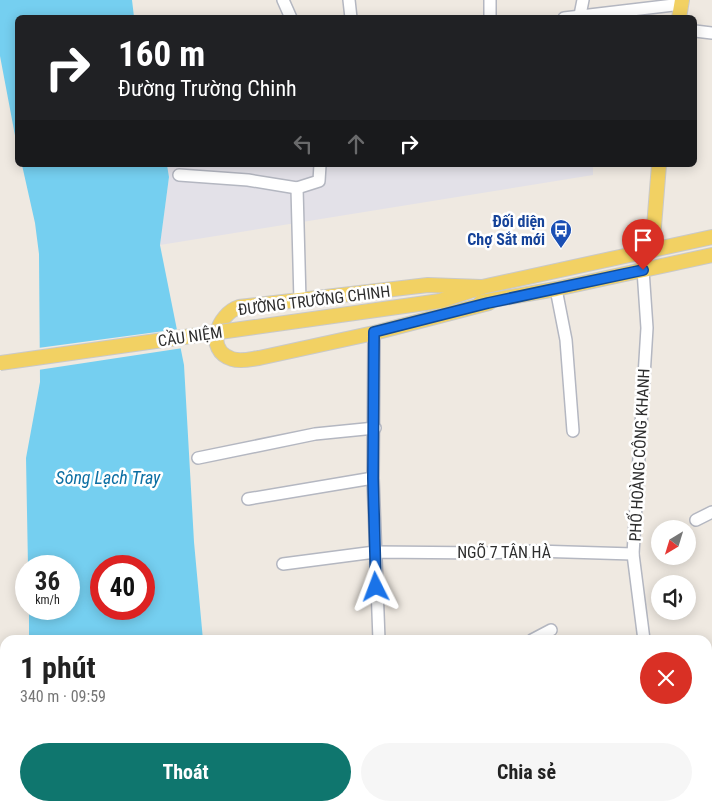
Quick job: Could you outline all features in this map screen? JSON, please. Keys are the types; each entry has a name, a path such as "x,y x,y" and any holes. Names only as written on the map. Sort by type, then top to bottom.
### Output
{"main road":[{"path":"652,252 659,167"},
{"name":"ĐƯỜNG TRƯỜNG CHINH","path":"440,300 482,287 652,252 712,237"},
{"name":"ĐƯỜNG TRƯỜNG CHINH","path":"482,287 428,285 232,309 226,314 216,335 219,348 230,358 243,360 374,332 488,303 712,255"},
{"name":"ĐƯỜNG TRƯỜNG CHINH","path":"440,300 488,303"},
{"name":"CẦU NIỆM","path":"0,363 440,300"}],"street":[{"path":"283,0 290,15"},
{"path":"349,0 351,15"},
{"path":"490,0 490,15"},
{"path":"583,0 580,15 681,7"},
{"path":"697,31 712,33"},
{"path":"179,174 248,180 297,188 318,181 320,167"},
{"path":"297,188 300,301"},
{"name":"PHỐ HOÀNG CÔNG KHANH","path":"643,270 647,328 633,554 643,635"},
{"path":"556,289 566,340 573,431"},
{"path":"374,332 375,428 373,478 379,635"},
{"path":"198,458 315,434 375,428"},
{"path":"248,499 373,478"},
{"path":"696,520 712,512"},
{"name":"NGÕ 7 TÂN HÀ","path":"283,564 375,552 486,553 534,551 633,554"},
{"path":"542,635 551,630"}],"shaded area":[{"path":"167,167 593,167 593,175 160,245 169,177"}],"water":[{"path":"0,0 132,0 134,15 15,15 15,135 0,56"},
{"name":"Sông Lạch Tray","path":"22,167 167,167 169,177 160,245 184,365 194,542 203,635 29,635 29,620 80,620 80,555 28,555 26,458 40,382 39,254 35,223"}],"pier":[{"path":"179,329 183,348 38,370 38,348"}],"place":[{"name":"Đối diện Chợ Sắt mới","path":"561,249"}],"route":[{"path":"376,587 373,478 375,428 374,332 488,303 643,270"}]}
